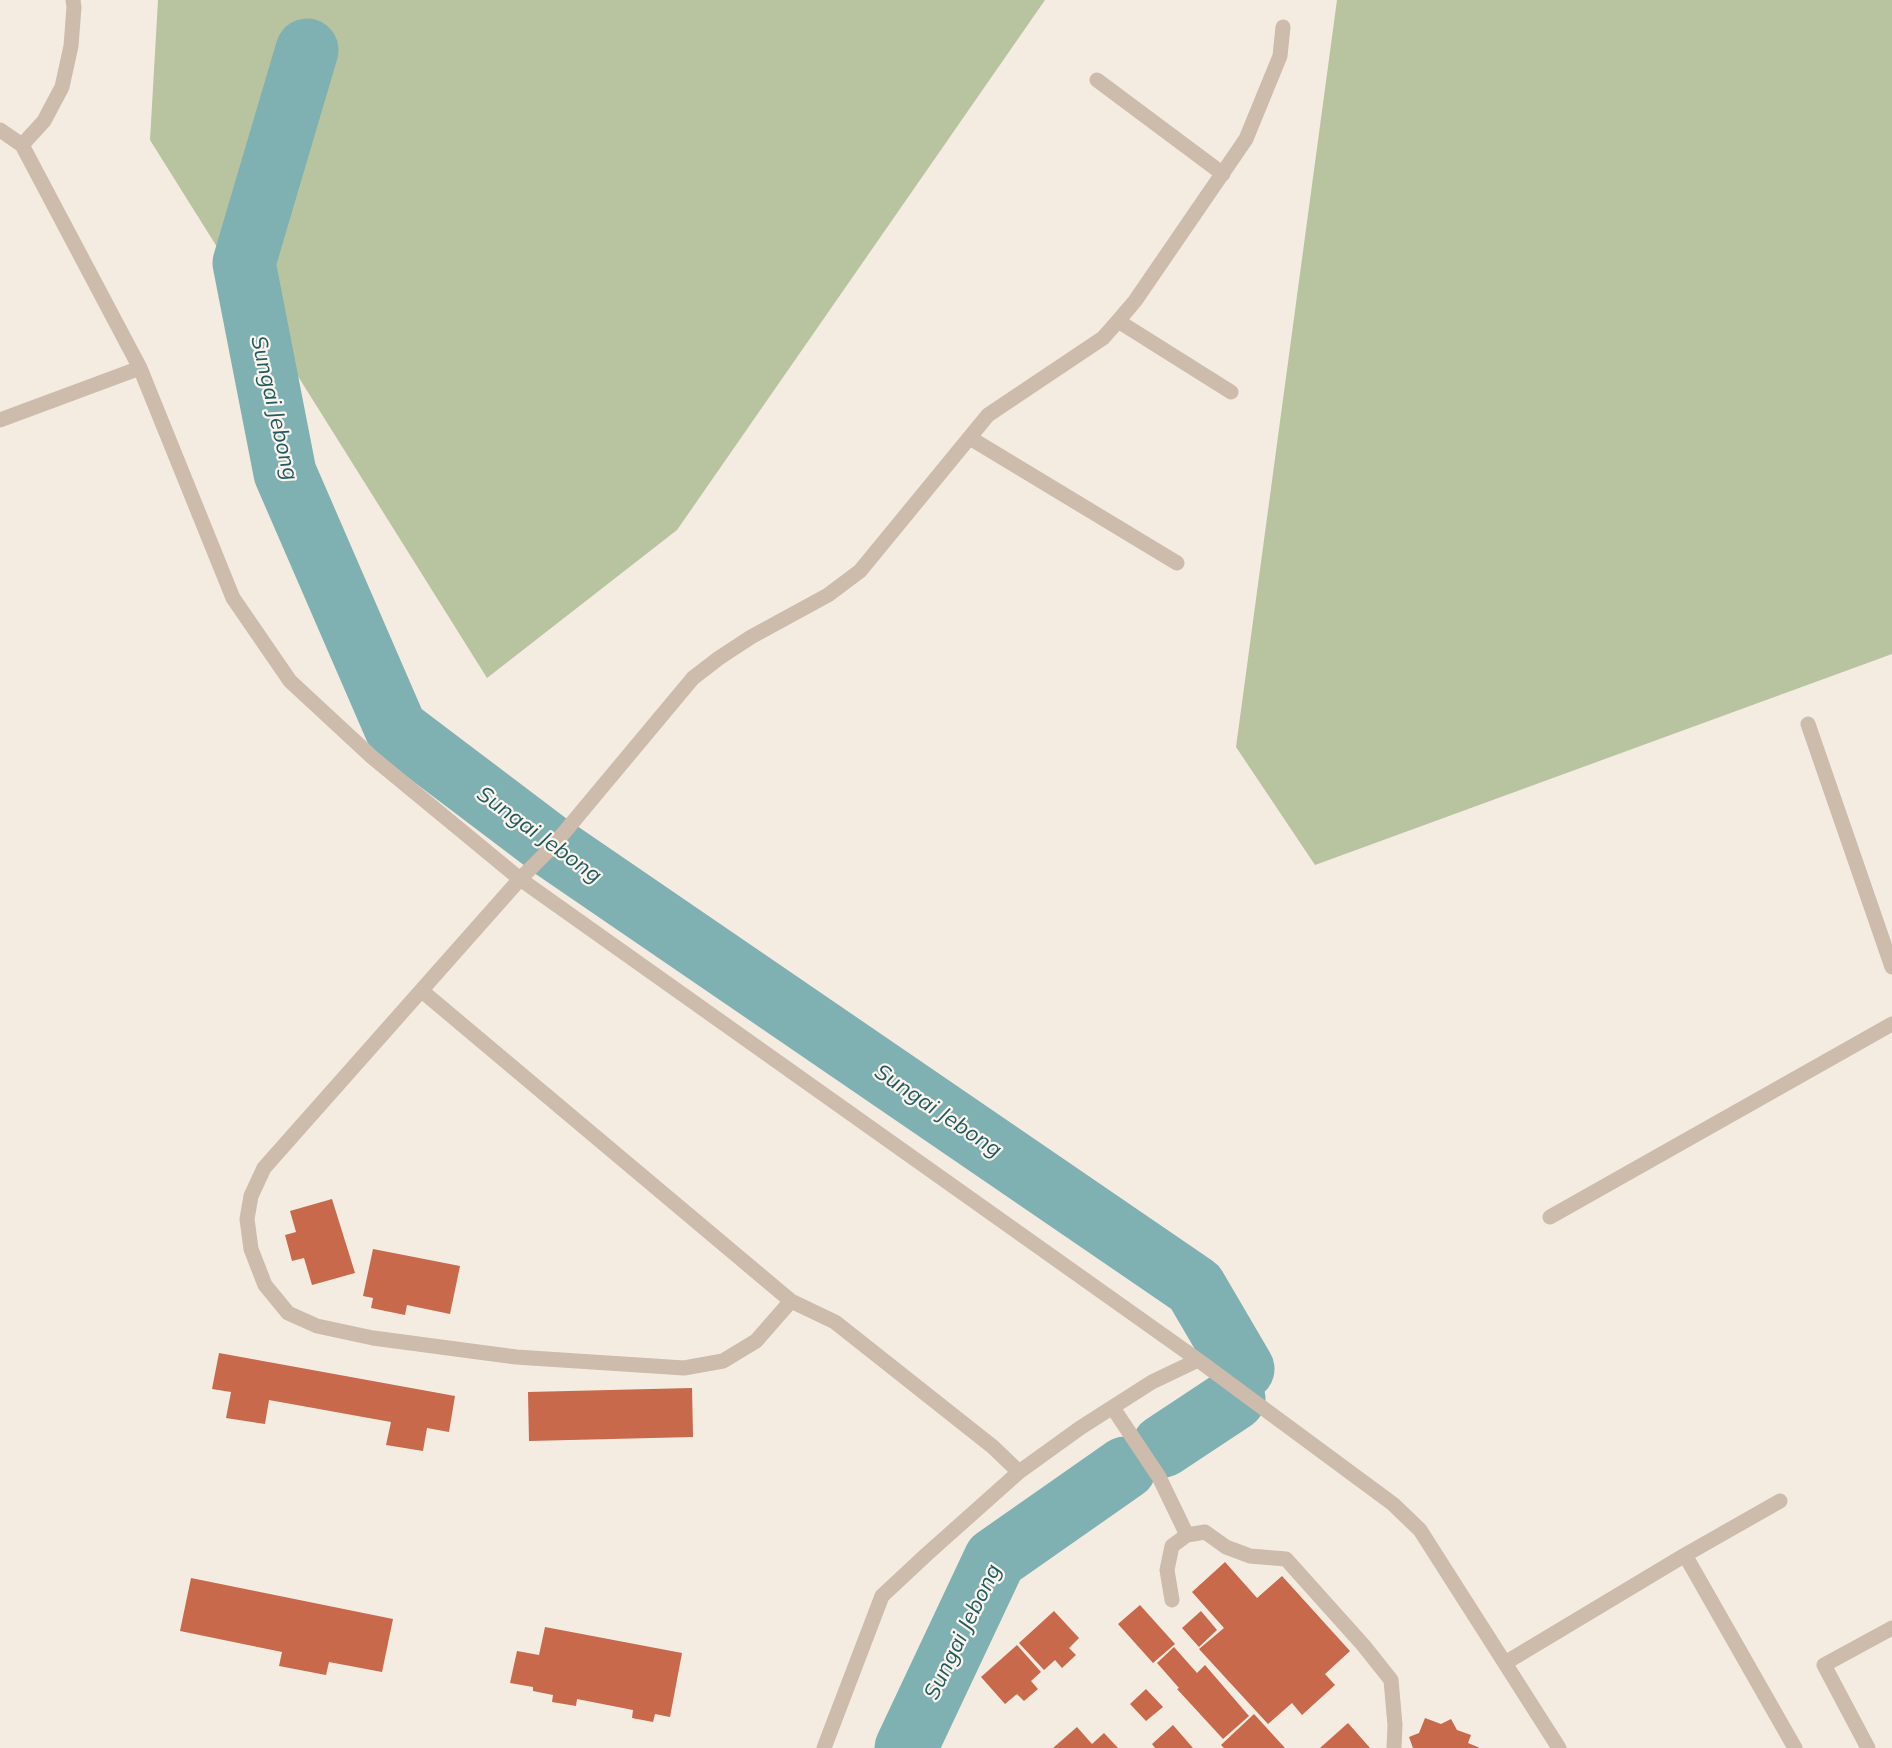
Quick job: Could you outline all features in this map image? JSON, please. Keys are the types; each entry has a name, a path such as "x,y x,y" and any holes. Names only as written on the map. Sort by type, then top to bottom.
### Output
{"street":[{"path":"22,145 44,121 62,87 72,46 73,0"},
{"path":"791,1301 756,1341 723,1361 684,1368 516,1357 373,1338 317,1326 288,1313 265,1285 251,1249 247,1219 251,1196 264,1168 520,879 552,847 693,678 743,642 828,595 860,571 988,415 1103,338 1119,321 1246,140 1280,56 1283,27"},
{"path":"1097,80 1223,174"},
{"path":"0,130 22,145 141,368 232,598 290,681 372,757 520,879 1198,1360 1393,1504 1420,1530 1559,1748"},
{"path":"1119,321 1231,392"},
{"path":"0,420 141,368"},
{"path":"970,438 1177,563"},
{"path":"1808,724 1892,967"},
{"path":"422,991 791,1301 836,1322 993,1447 1019,1472"},
{"path":"1550,1217 1892,1024"},
{"path":"824,1748 882,1596 1019,1472 1080,1428 1152,1382 1198,1360"},
{"path":"1113,1408 1160,1477 1186,1535"},
{"path":"1506,1663 1685,1555 1780,1501"},
{"path":"1172,1600 1167,1570 1172,1546 1186,1535 1204,1532 1226,1547 1250,1556 1286,1558 1391,1680 1395,1725 1394,1748"},
{"path":"1685,1555 1795,1748"},
{"path":"1868,1748 1824,1665 1892,1628"}],"green space":[{"path":"158,0 1045,0 677,530 487,678 150,140"},
{"path":"1337,0 1892,0 1892,654 1315,865 1236,747"}],"building":[{"path":"332,1199 355,1273 312,1285 304,1258 292,1261 285,1235 296,1232 290,1211"},
{"path":"373,1249 460,1266 450,1314 407,1305 405,1315 371,1308 373,1298 363,1296"},
{"path":"219,1353 455,1396 449,1432 427,1428 423,1451 386,1445 391,1422 269,1400 265,1424 226,1418 231,1392 212,1389"},
{"path":"692,1388 693,1437 529,1441 528,1392"},
{"path":"1225,1562 1257,1598 1282,1576 1350,1651 1325,1674 1335,1685 1302,1715 1292,1703 1268,1724 1199,1649 1224,1628 1192,1592"},
{"path":"191,1578 393,1619 382,1672 329,1662 326,1675 279,1666 282,1652 180,1631"},
{"path":"1140,1605 1175,1644 1153,1663 1118,1624"},
{"path":"1054,1611 1079,1638 1069,1648 1076,1655 1062,1668 1055,1660 1044,1670 1019,1643"},
{"path":"1201,1611 1217,1630 1199,1647 1182,1628"},
{"path":"545,1627 682,1653 670,1717 655,1714 653,1722 632,1718 633,1710 577,1699 576,1706 552,1702 553,1695 533,1691 533,1687 510,1683 517,1651 539,1655"},
{"path":"1017,1645 1041,1672 1031,1681 1038,1689 1024,1701 1017,1694 1005,1704 981,1677"},
{"path":"1174,1647 1197,1673 1205,1665 1249,1716 1223,1739 1177,1689 1179,1688 1157,1663"},
{"path":"1146,1689 1163,1707 1146,1721 1130,1704"},
{"path":"1254,1714 1285,1748 1224,1748 1221,1745"},
{"path":"1425,1718 1441,1724 1451,1719 1457,1730 1471,1735 1468,1743 1480,1748 1413,1748 1409,1737 1419,1733"},
{"path":"1348,1723 1370,1748 1320,1748"},
{"path":"1173,1725 1193,1748 1155,1748 1152,1744"},
{"path":"1077,1727 1092,1744 1104,1733 1118,1748 1053,1748"}],"waterway":[{"name":"Sungai Jebong","path":"307,50 244,263 285,473 396,729 552,847 1195,1287 1243,1369"},
{"name":"Sungai Jebong","path":"1163,1446 1234,1399"},
{"name":"Sungai Jebong","path":"906,1748 995,1559 1125,1468"}]}
